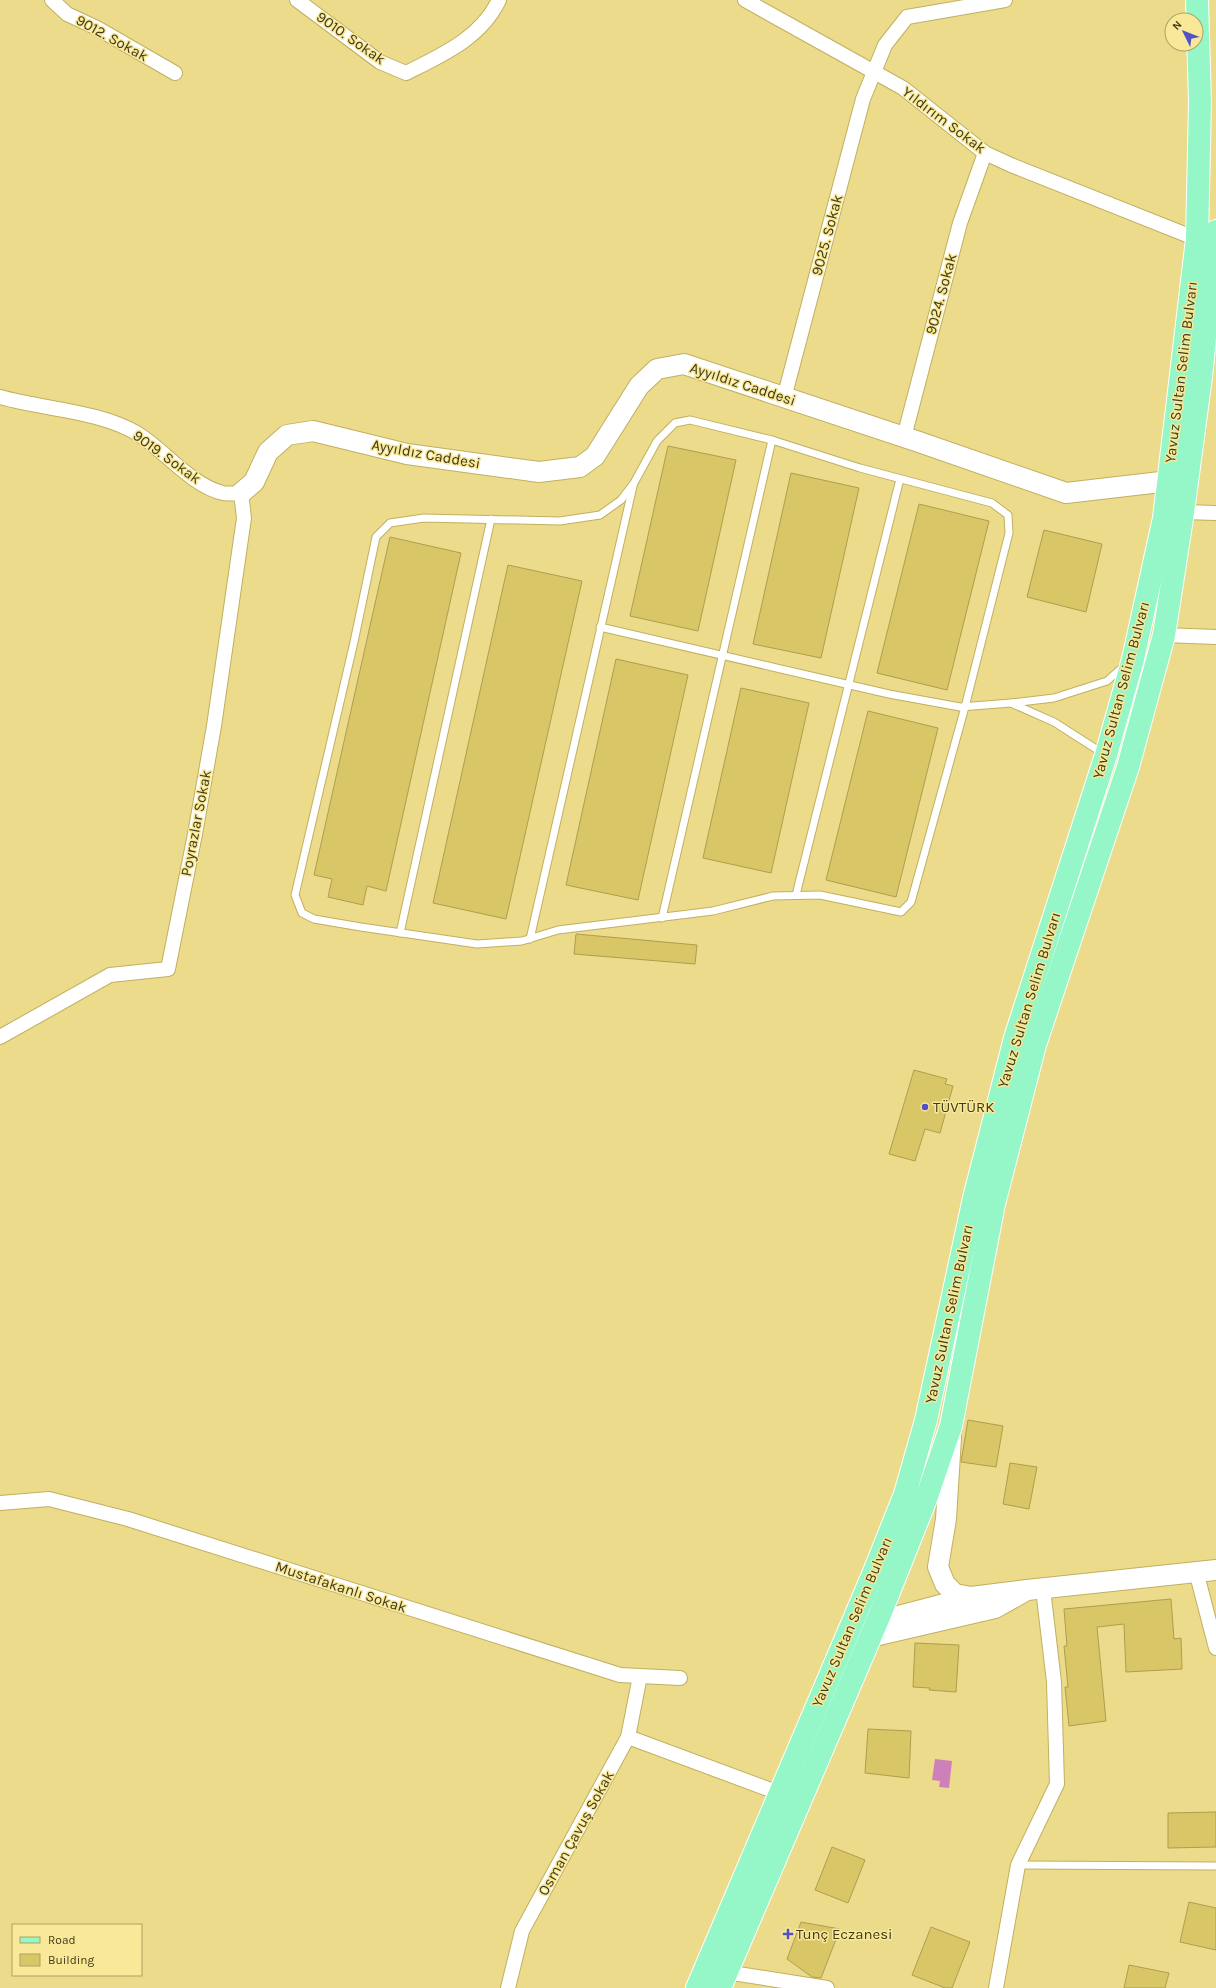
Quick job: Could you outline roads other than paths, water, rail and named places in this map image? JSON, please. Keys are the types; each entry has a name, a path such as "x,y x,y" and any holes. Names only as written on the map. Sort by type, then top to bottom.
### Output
{"main road":[{"name":"Yavuz Sultan Selim Bulvarı","path":"723,1980 879,1617 926,1499 951,1426 994,1204 1035,1045 1128,767 1164,635 1183,512 1208,377 1206,235 1197,0"},
{"name":"Yavuz Sultan Selim Bulvarı","path":"697,1988 874,1572 905,1494 926,1420 974,1198 1015,1038 1106,755 1133,659 1164,518 1206,235"}],"street":[{"name":"9012. Sokak","path":"52,0 67,14 97,28 175,73"},
{"name":"9010. Sokak","path":"297,0 380,62 406,73 455,48 491,16 499,0"},
{"name":"Yıldırım Sokak","path":"745,0 903,88 985,153 1011,165 1206,235"},
{"name":"9025. Sokak","path":"784,398 863,98 884,45 907,17 1005,0"},
{"name":"9024. Sokak","path":"904,438 960,223 985,153"},
{"name":"Ayyıldız Caddesi","path":"241,493 254,482 268,452 287,435 313,431 407,454 539,472 580,467 595,456 639,386 657,369 684,364 1066,494 1169,481"},
{"name":"9019. Sokak","path":"0,397 104,419 138,434 197,481 223,493 241,493"},
{"name":"Poyrazlar Sokak","path":"0,1038 110,975 168,969 195,834 214,726 244,518 241,493"},
{"path":"1183,512 1216,513"},
{"path":"1164,635 1216,637"},
{"path":"951,1426 946,1519 938,1567 945,1584 955,1594 971,1597"},
{"name":"Mustafakanlı Sokak","path":"0,1503 49,1499 128,1519 620,1676 680,1678"},
{"path":"879,1617 899,1616 971,1597 1216,1570"},
{"path":"1196,1571 1216,1648"},
{"path":"870,1637 995,1608 1035,1589"},
{"path":"996,1988 1018,1865 1058,1784 1054,1682 1035,1589"},
{"name":"Osman Çavuş Sokak","path":"508,1988 522,1931 628,1737 640,1676"},
{"path":"628,1737 779,1793"},
{"path":"723,1980 827,1988"}],"lane":[{"path":"690,420 772,440 900,479 992,503 1008,515 1009,532 965,707 911,902 901,912 820,895 773,896 713,911 558,930 522,941 477,944 314,919 302,912 295,895 352,650 376,537 390,523 424,518 560,521 600,515 621,500 634,483 657,441 675,424 690,420"},
{"path":"662,918 772,440"},
{"path":"796,896 900,479"},
{"path":"530,939 634,483"},
{"path":"400,933 491,519"},
{"path":"600,627 896,695 965,707 1054,698 1107,681 1133,659"},
{"path":"1011,703 1054,722 1106,755"},
{"path":"1018,1865 1216,1866"}],"place":[{"name":"TÜVTÜRK","path":"925,1107"},
{"name":"Tunç Eczanesi","path":"788,1934"}]}
